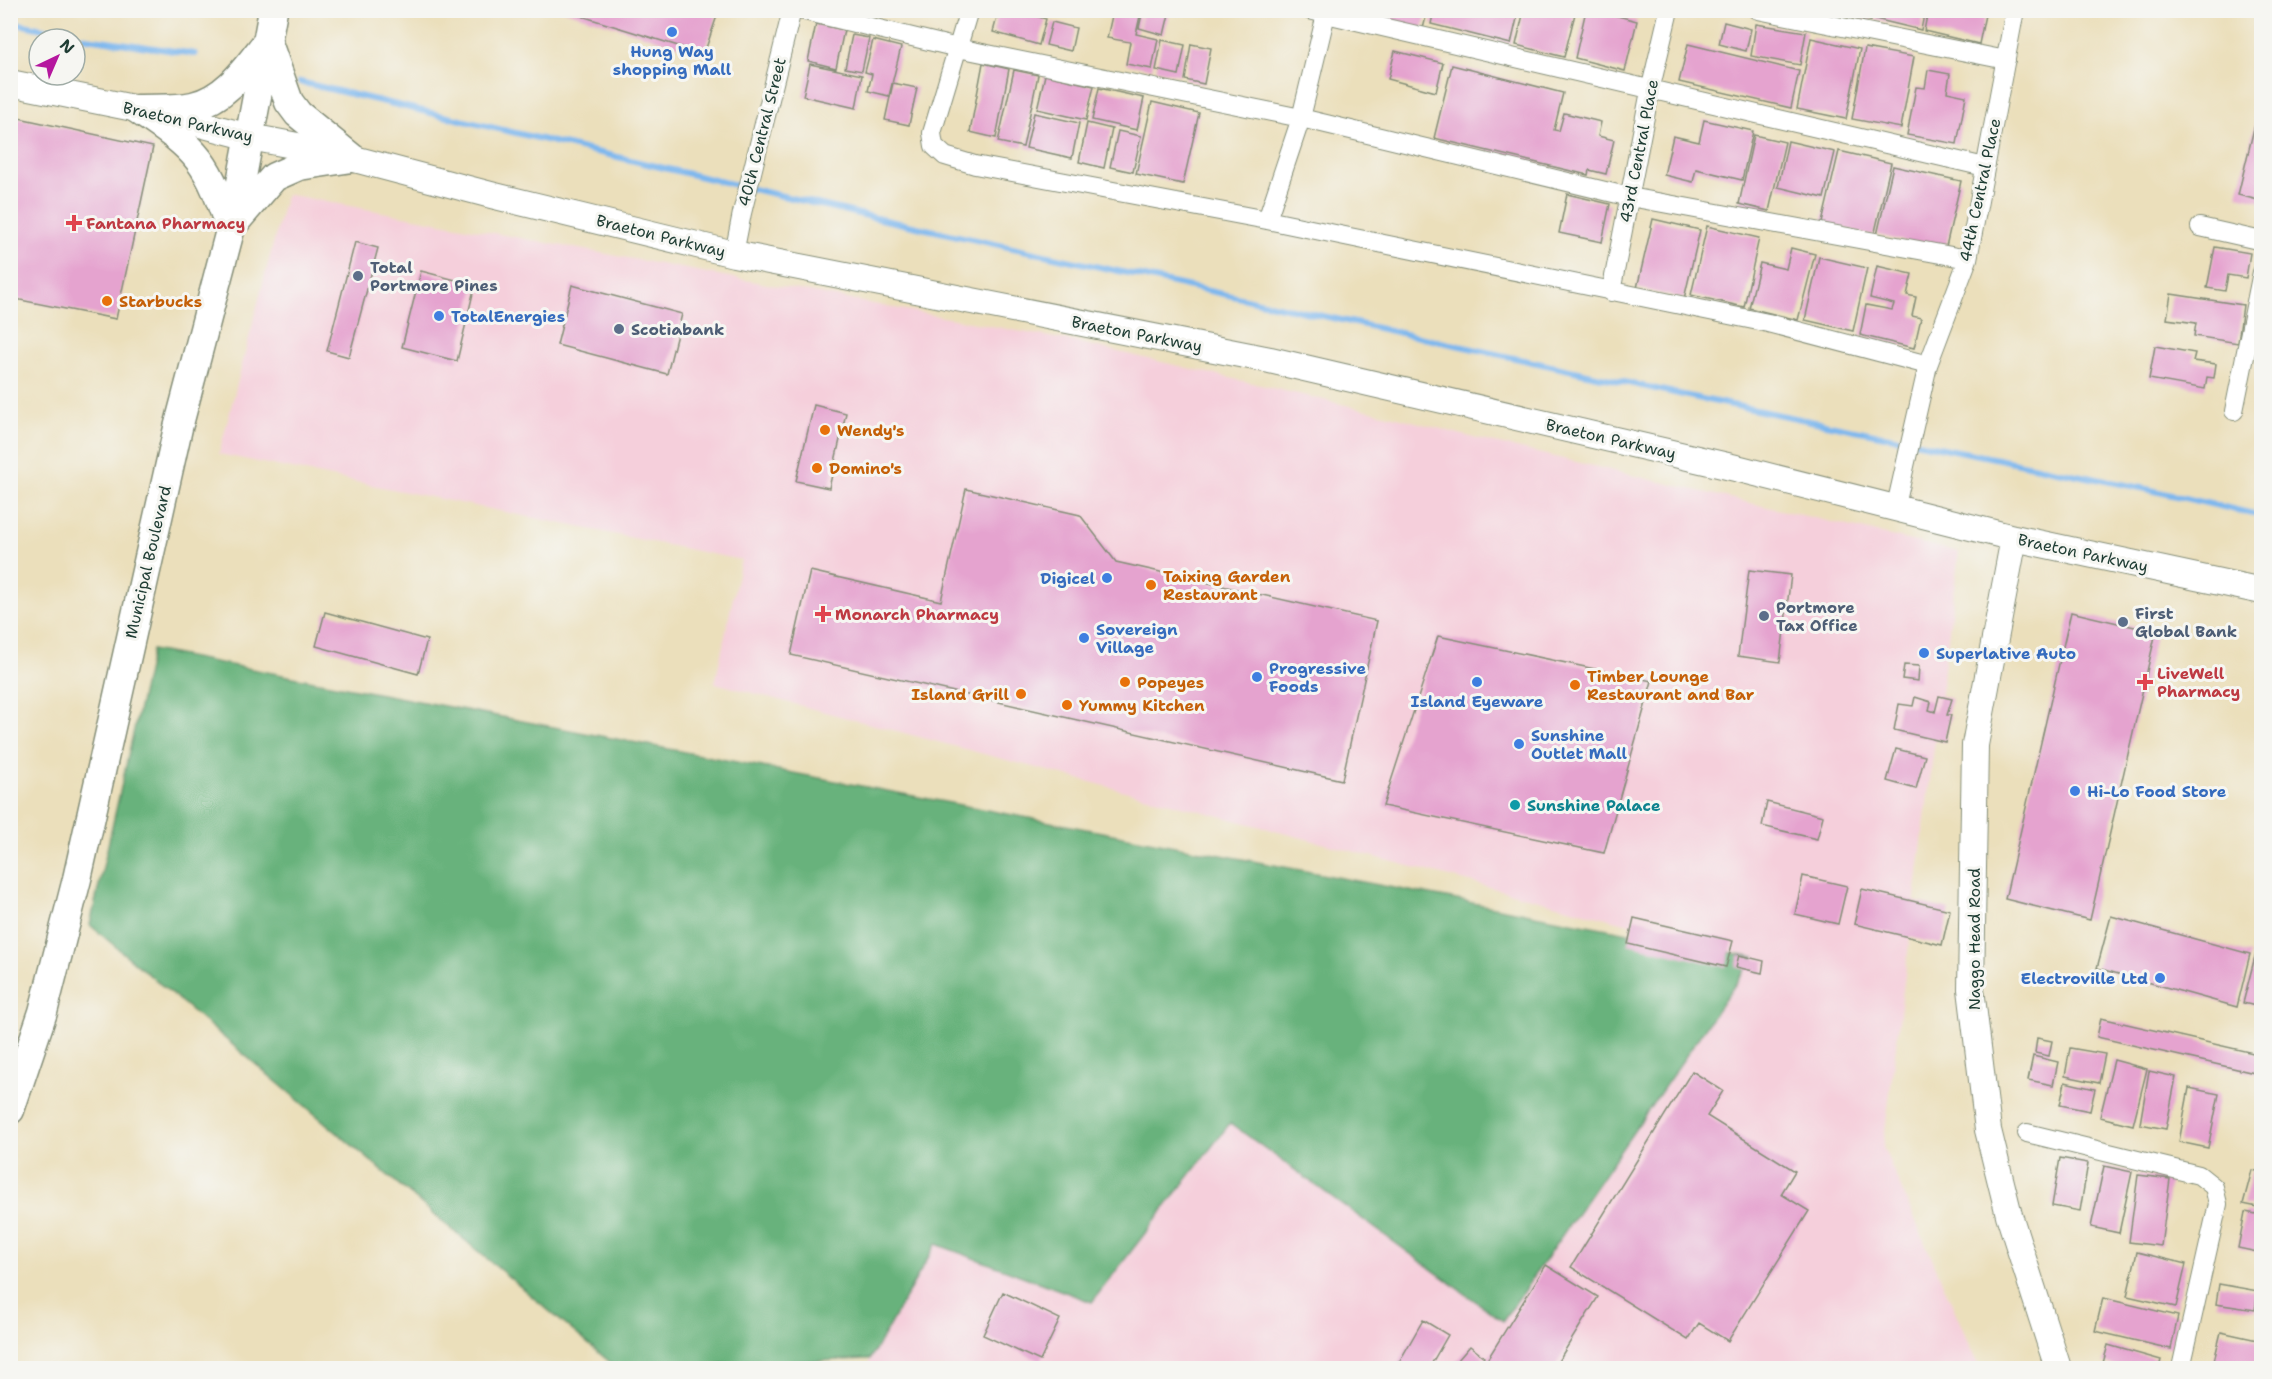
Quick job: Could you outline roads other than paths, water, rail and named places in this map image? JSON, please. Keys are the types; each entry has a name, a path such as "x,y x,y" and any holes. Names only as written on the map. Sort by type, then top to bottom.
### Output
{"main road":[{"name":"Municipal Boulevard","path":"10,1110 43,1012 76,879 178,428 237,204 273,10"},
{"path":"137,109 193,106 219,96 247,68 268,41"},
{"path":"268,41 289,102 298,114 352,158"},
{"name":"Braeton Parkway","path":"10,83 137,109 250,137 352,158 491,195 734,254 1270,360 1740,469 1895,510 2014,538 2262,591"},
{"path":"137,109 177,139 199,160 216,189 230,228 274,177 299,166 352,158"},
{"name":"Naggo Head Road","path":"2014,538 1976,745 1971,989 1988,1130 2009,1215 2058,1368"}],"street":[{"name":"40th Central Street","path":"734,254 792,10"},
{"path":"800,10 958,48 1301,118 1630,197 1968,259"},
{"path":"969,10 933,133 934,146 945,156 975,165 1267,220 1768,323 1925,374"},
{"name":"43rd Central Place","path":"1611,292 1650,91 1669,10"},
{"path":"1758,10 2006,60"},
{"name":"44th Central Place","path":"1895,510 1925,374 1968,259 2015,10"},
{"path":"1267,220 1301,118 1321,12 1650,91 1985,167"},
{"path":"2200,227 2262,241"},
{"path":"2234,411 2262,272"},
{"path":"2027,1133 2199,1175 2214,1188 2218,1204 2181,1368"}],"waterway":[{"path":"10,22 80,37 195,54"},
{"path":"300,82 876,218 1697,398 2146,489 2262,516"}],"place":[{"name":"Hung Way shopping Mall","path":"672,32"},
{"name":"Fantana Pharmacy","path":"74,223"},
{"name":"Total Portmore Pines","path":"358,276"},
{"name":"Starbucks","path":"107,301"},
{"name":"TotalEnergies","path":"439,316"},
{"name":"Scotiabank","path":"619,329"},
{"name":"Wendy's","path":"825,430"},
{"name":"Domino's","path":"817,468"},
{"name":"Digicel","path":"1107,578"},
{"name":"Taixing Garden Restaurant","path":"1151,585"},
{"name":"Monarch Pharmacy","path":"823,614"},
{"name":"Portmore Tax Office","path":"1764,616"},
{"name":"First Global Bank","path":"2123,622"},
{"name":"Sovereign Village","path":"1084,638"},
{"name":"Superlative Auto","path":"1924,653"},
{"name":"Progressive Foods","path":"1257,677"},
{"name":"Popeyes","path":"1125,682"},
{"name":"Island Eyeware","path":"1477,682"},
{"name":"LiveWell Pharmacy","path":"2145,682"},
{"name":"Timber Lounge Restaurant and Bar","path":"1575,685"},
{"name":"Island Grill","path":"1021,694"},
{"name":"Yummy Kitchen","path":"1067,705"},
{"name":"Sunshine Outlet Mall","path":"1519,744"},
{"name":"Hi-Lo Food Store","path":"2075,791"},
{"name":"Sunshine Palace","path":"1515,805"},
{"name":"Electroville Ltd","path":"2160,978"}]}
